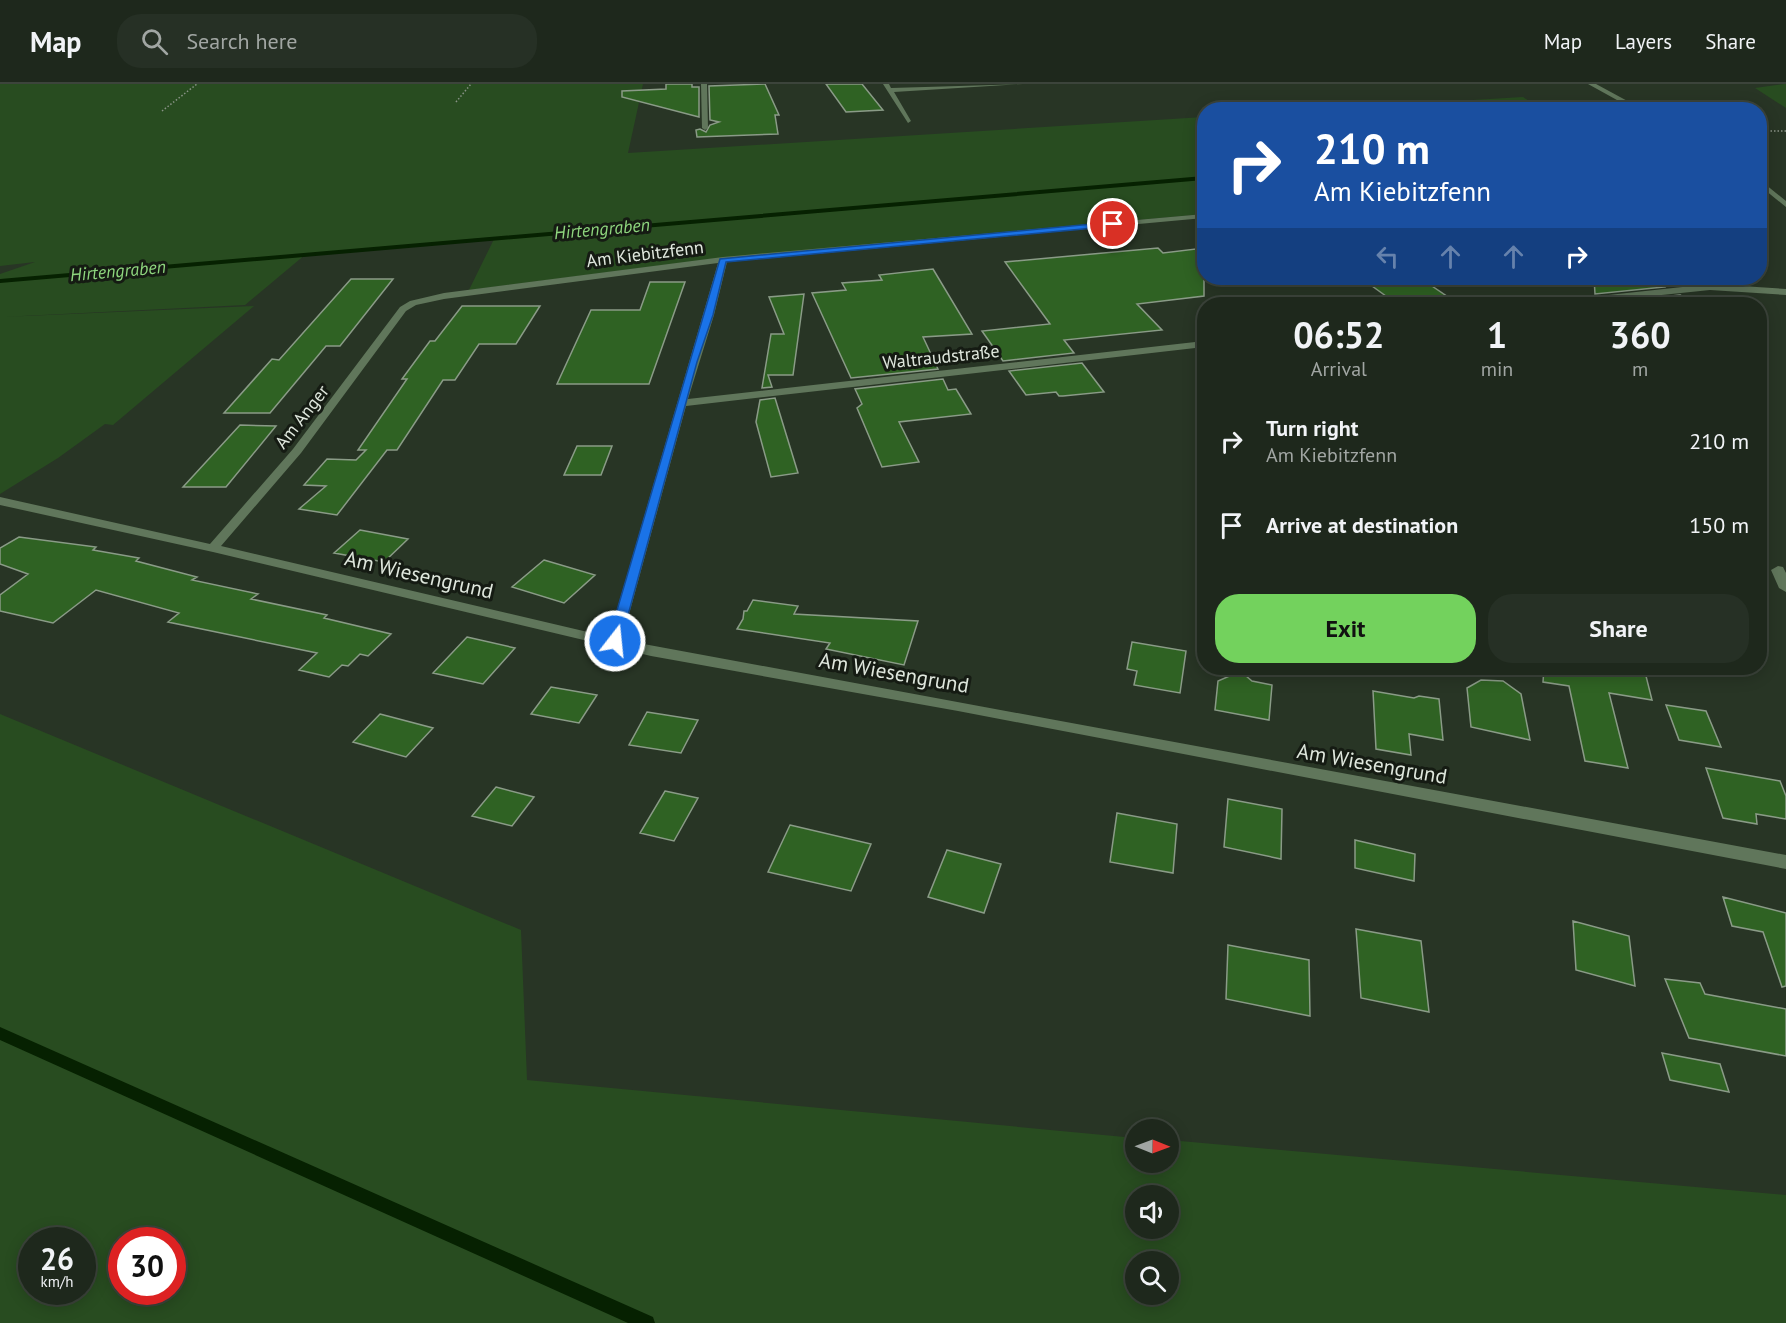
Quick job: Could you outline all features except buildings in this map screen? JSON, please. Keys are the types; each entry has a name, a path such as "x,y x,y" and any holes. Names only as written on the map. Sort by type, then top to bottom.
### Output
{"street":[{"path":"704,84 705,128"},
{"path":"908,121 888,87 1020,84"},
{"path":"1591,84 1626,102"},
{"path":"1767,188 1786,205"},
{"name":"Am Kiebitzfenn","path":"413,303 444,296 723,260 1197,217"},
{"path":"615,641 723,260"},
{"path":"1618,297 1710,287 1786,292"},
{"name":"Am Anger","path":"213,548 297,451 403,309 413,303"},
{"name":"Waltraudstraße","path":"681,403 1197,345"},
{"name":"Am Wiesengrund","path":"0,501 213,548 651,651 958,706 1316,776 1786,862"},
{"path":"1778,570 1786,588"}],"path":[{"path":"162,111 197,84"},
{"path":"456,102 471,84"},
{"path":"1767,131 1786,131"}],"green space":[{"path":"0,84 643,84 628,153 1197,117 1197,215 720,258 469,290 495,237 306,254 245,305 2,317 254,306 113,425 105,424 58,458 0,494 0,274 35,262 0,266"},
{"path":"1784,84 1786,84 1786,108 1755,88"},
{"path":"1523,97 1531,102 1439,102"},
{"path":"0,714 521,930 527,1080 1125,1137 1125,1173 1179,1173 1179,1141 1786,1195 1786,1323 0,1323"}],"waterway":[{"name":"Hirtengraben","path":"0,281 1197,179"},
{"path":"0,1033 647,1323"}],"route":[{"path":"615,641 723,260 1113,224"}]}
